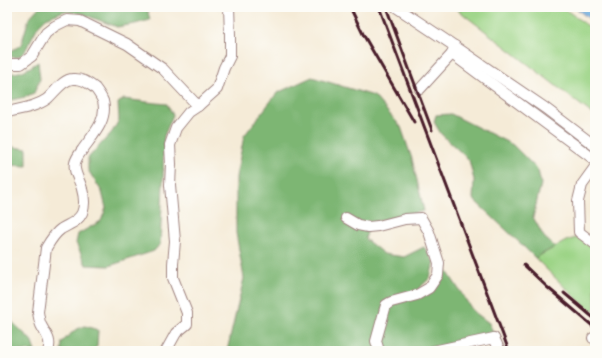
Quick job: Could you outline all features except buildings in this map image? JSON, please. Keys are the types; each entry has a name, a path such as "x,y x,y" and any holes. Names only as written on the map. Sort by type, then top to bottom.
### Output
{"street":[{"path":"166,351 176,333 187,324 187,313 173,278 172,264 176,241 170,185 170,146 176,128 189,112 217,89 230,56 229,7"},
{"path":"398,9 595,160"},
{"path":"7,64 21,64 32,56 46,33 55,26 67,20 80,21 127,44 163,69 198,106"},
{"path":"420,89 453,50"},
{"path":"453,50 545,108 595,146"},
{"path":"7,112 39,104 46,100 65,81 72,79 79,79 88,82 97,90 102,98 104,107 103,118 96,132 75,162 77,176 82,188 84,207 77,220 55,234 46,248 38,312 39,321 48,337 50,345 48,351"},
{"path":"595,167 582,185 578,201 579,232 595,244"},
{"path":"346,218 358,225 368,227 378,226 405,218 421,218 429,232 439,263 438,275 429,288 417,295 391,302 386,306 376,341 379,351"},
{"path":"433,351 494,338 500,351"}],"green space":[{"path":"39,7 147,7 150,20 117,27 83,14 64,11 46,18 38,26 24,53 18,57 7,56 7,51 11,51 21,45 29,18"},
{"path":"454,7 562,7 595,31 595,116"},
{"path":"38,62 40,79 34,93 25,97 7,101 7,73 16,73 31,67"},
{"path":"312,77 374,96 401,127 412,159 424,211 370,223 365,239 384,254 404,257 424,247 434,262 430,278 415,292 384,303 378,351 227,351 244,278 236,233 236,177 244,136 277,93"},
{"path":"124,99 167,104 173,115 164,136 160,244 154,251 109,266 86,265 76,243 78,234 101,221 106,208 102,192 88,170 88,158 112,132 119,120 118,103"},
{"path":"451,114 513,145 538,170 541,184 533,217 544,237 555,247 535,258 473,199 474,180 469,160 441,134 434,122 436,115"},
{"path":"7,146 27,149 27,166 7,165"},
{"path":"579,237 595,249 595,308 592,312 535,258 566,241"},
{"path":"445,268 473,311 489,323 494,334 429,349 413,351 386,351 382,349 379,341 389,309 393,305 432,291 441,280"},
{"path":"7,317 31,340 35,351 7,351"},
{"path":"85,326 98,330 97,346 93,351 61,351 62,342 75,330"}],"water":[{"path":"574,7 595,7 595,23"}],"railway":[{"path":"350,7 364,36 414,122"},
{"path":"379,7 509,351"},
{"path":"386,7 432,130"},
{"path":"524,265 595,328"},
{"path":"564,293 595,319"}]}
